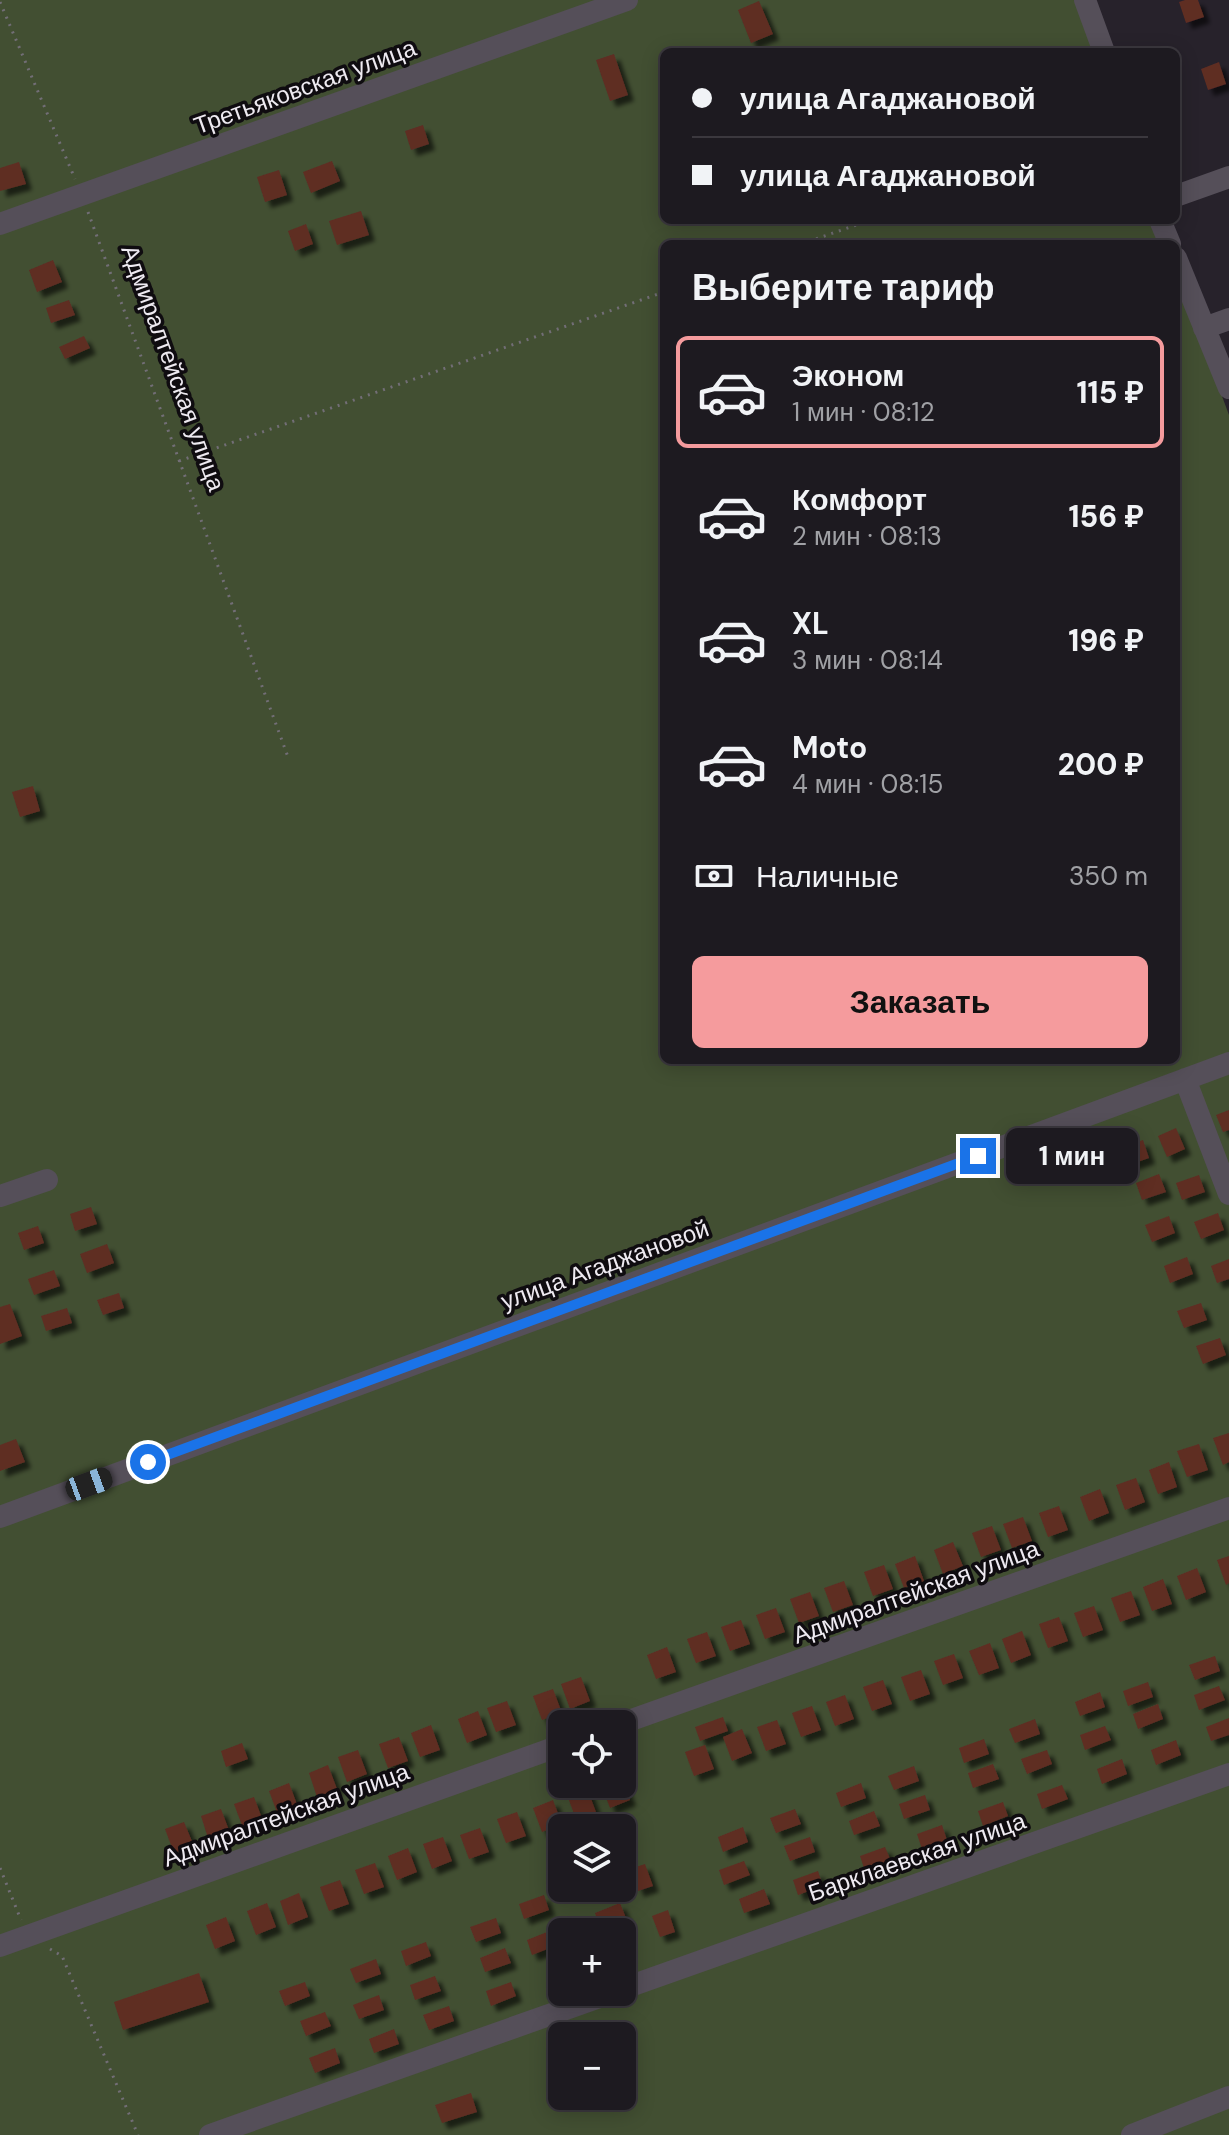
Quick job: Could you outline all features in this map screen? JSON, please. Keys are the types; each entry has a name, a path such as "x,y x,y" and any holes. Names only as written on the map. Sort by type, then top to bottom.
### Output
{"street":[{"name":"Третьяковская улица","path":"0,224 627,0"},
{"path":"1085,0 1103,48"},
{"path":"1180,195 1229,177"},
{"path":"1180,268 1229,388"},
{"path":"1204,328 1229,319"},
{"name":"улица Агаджановой","path":"0,1517 1229,1063"},
{"path":"1185,1079 1229,1194"},
{"path":"0,1196 47,1180"},
{"name":"Адмиралтейская улица","path":"636,1718 1229,1508"},
{"name":"Адмиралтейская улица","path":"0,1946 548,1750"},
{"name":"Барклаевская улица","path":"636,1984 1229,1774"},
{"path":"210,2135 574,2006"},
{"path":"1132,2135 1229,2097"}],"path":[{"name":"Адмиралтейская улица","path":"0,2 81,194 288,757"},
{"path":"813,240 859,224"},
{"path":"179,461 660,293"},
{"path":"0,1868 27,1935 62,1956 138,2135"}],"green space":[{"path":"0,0 1075,0 1093,48 660,48 660,224 1158,224 1164,240 660,240 660,1064 1180,1064 1180,283 1229,415 1229,2135 0,2135"}],"building":[{"path":"1198,0 1204,17 1186,23 1179,2"},
{"path":"759,1 773,34 751,43 738,10"},
{"path":"614,54 628,95 610,101 596,60"},
{"path":"1219,62 1226,84 1208,90 1201,69"},
{"path":"423,125 429,144 411,150 405,131"},
{"path":"332,161 340,181 311,193 303,172"},
{"path":"19,162 26,184 0,191 0,168"},
{"path":"279,170 287,195 265,202 257,177"},
{"path":"361,211 369,235 337,245 329,221"},
{"path":"306,224 313,244 295,251 288,231"},
{"path":"53,260 62,282 37,292 29,270"},
{"path":"69,300 75,315 51,323 46,308"},
{"path":"84,336 90,348 65,359 59,347"},
{"path":"33,786 40,811 20,817 12,792"},
{"path":"1229,1110 1229,1130 1223,1132 1216,1115"},
{"path":"1176,1128 1185,1149 1167,1157 1158,1136"},
{"path":"1143,1140 1149,1158 1126,1166 1120,1148"},
{"path":"1159,1174 1166,1192 1142,1200 1136,1183"},
{"path":"1199,1175 1205,1192 1182,1200 1176,1183"},
{"path":"91,1207 97,1224 75,1231 70,1214"},
{"path":"1218,1213 1224,1230 1201,1239 1194,1222"},
{"path":"1169,1216 1175,1233 1152,1242 1145,1225"},
{"path":"38,1226 44,1243 24,1250 18,1233"},
{"path":"107,1244 114,1263 87,1273 80,1254"},
{"path":"1187,1257 1193,1274 1170,1283 1164,1266"},
{"path":"1229,1259 1229,1279 1217,1283 1211,1266"},
{"path":"54,1270 60,1286 34,1295 28,1279"},
{"path":"119,1293 124,1308 103,1315 97,1300"},
{"path":"1201,1303 1207,1320 1184,1328 1177,1311"},
{"path":"10,1304 22,1336 0,1344 0,1307"},
{"path":"67,1308 72,1323 46,1331 41,1316"},
{"path":"1220,1338 1226,1355 1203,1364 1196,1346"},
{"path":"1229,1433 1229,1462 1223,1465 1213,1438"},
{"path":"16,1439 25,1462 0,1471 0,1445"},
{"path":"1199,1444 1208,1470 1187,1477 1177,1451"},
{"path":"1169,1462 1177,1487 1158,1494 1149,1470"},
{"path":"1136,1478 1145,1502 1125,1510 1116,1485"},
{"path":"1100,1489 1109,1513 1089,1521 1080,1497"},
{"path":"1059,1506 1068,1530 1048,1537 1039,1513"},
{"path":"1023,1517 1032,1541 1012,1548 1003,1524"},
{"path":"992,1526 1001,1550 981,1557 972,1533"},
{"path":"953,1542 963,1566 943,1574 934,1550"},
{"path":"915,1556 924,1581 904,1588 895,1564"},
{"path":"1229,1556 1229,1583 1226,1585 1217,1560"},
{"path":"884,1565 893,1589 873,1596 864,1572"},
{"path":"1197,1568 1206,1592 1186,1600 1177,1576"},
{"path":"1163,1579 1172,1604 1152,1611 1143,1587"},
{"path":"844,1581 853,1605 833,1612 824,1588"},
{"path":"1131,1591 1140,1615 1120,1622 1111,1598"},
{"path":"810,1592 819,1616 799,1623 790,1599"},
{"path":"1094,1606 1103,1630 1083,1637 1074,1613"},
{"path":"776,1608 785,1632 765,1639 756,1615"},
{"path":"1059,1617 1068,1641 1048,1648 1039,1624"},
{"path":"741,1620 750,1644 730,1651 721,1627"},
{"path":"1022,1631 1031,1655 1011,1663 1002,1639"},
{"path":"707,1632 716,1656 696,1663 687,1639"},
{"path":"990,1643 999,1668 979,1675 969,1651"},
{"path":"667,1647 676,1672 656,1679 647,1655"},
{"path":"954,1654 963,1678 943,1685 934,1661"},
{"path":"1215,1656 1220,1671 1195,1680 1189,1665"},
{"path":"921,1670 930,1694 910,1701 901,1677"},
{"path":"581,1677 590,1701 570,1709 561,1684"},
{"path":"883,1680 892,1704 872,1711 863,1687"},
{"path":"1148,1682 1153,1697 1128,1706 1123,1691"},
{"path":"1219,1686 1225,1700 1199,1710 1194,1695"},
{"path":"553,1689 561,1710 548,1710 548,1718 542,1720 533,1696"},
{"path":"1100,1692 1105,1707 1080,1716 1075,1702"},
{"path":"845,1695 854,1719 835,1726 826,1702"},
{"path":"507,1701 516,1725 496,1732 487,1708"},
{"path":"1158,1704 1163,1719 1138,1729 1133,1714"},
{"path":"812,1706 821,1730 801,1737 792,1713"},
{"path":"478,1711 487,1735 467,1743 458,1719"},
{"path":"723,1717 728,1731 700,1741 695,1727"},
{"path":"1229,1718 1229,1735 1211,1741 1206,1727"},
{"path":"1035,1719 1040,1734 1015,1743 1009,1729"},
{"path":"777,1720 786,1744 766,1751 757,1727"},
{"path":"431,1725 440,1750 420,1757 411,1733"},
{"path":"1105,1726 1111,1740 1085,1750 1080,1735"},
{"path":"742,1729 752,1753 732,1761 723,1737"},
{"path":"399,1737 408,1761 388,1768 379,1744"},
{"path":"984,1739 989,1754 964,1763 959,1748"},
{"path":"1176,1740 1181,1755 1156,1765 1151,1750"},
{"path":"242,1743 248,1759 226,1767 221,1751"},
{"path":"705,1745 714,1769 694,1776 685,1752"},
{"path":"358,1750 367,1774 347,1782 338,1757"},
{"path":"1047,1750 1052,1764 1027,1774 1021,1759"},
{"path":"1122,1759 1127,1774 1102,1784 1097,1769"},
{"path":"993,1764 999,1779 973,1788 968,1773"},
{"path":"328,1765 337,1789 317,1797 309,1773"},
{"path":"914,1766 919,1781 894,1790 888,1776"},
{"path":"289,1783 298,1807 278,1815 269,1791"},
{"path":"861,1783 866,1798 841,1807 836,1793"},
{"path":"1062,1785 1068,1799 1042,1809 1037,1794"},
{"path":"925,1795 930,1810 904,1819 899,1804"},
{"path":"254,1797 263,1821 243,1828 234,1804"},
{"path":"568,1798 591,1798 596,1812 574,1814"},
{"path":"606,1798 629,1798 630,1800 610,1808"},
{"path":"553,1800 558,1814 548,1814 548,1830 542,1832 533,1808"},
{"path":"1003,1802 1008,1816 983,1826 978,1811"},
{"path":"221,1809 230,1833 209,1841 201,1816"},
{"path":"795,1809 801,1824 776,1833 770,1818"},
{"path":"874,1811 880,1826 854,1835 849,1821"},
{"path":"517,1812 526,1836 506,1843 497,1819"},
{"path":"184,1822 194,1846 174,1853 165,1829"},
{"path":"942,1825 947,1840 922,1849 917,1834"},
{"path":"743,1827 748,1842 723,1852 718,1837"},
{"path":"480,1828 489,1852 469,1859 460,1835"},
{"path":"443,1837 452,1861 432,1869 423,1844"},
{"path":"810,1837 815,1852 790,1861 784,1846"},
{"path":"885,1847 891,1861 865,1871 860,1856"},
{"path":"408,1848 417,1872 397,1880 388,1856"},
{"path":"744,1861 750,1875 724,1885 719,1870"},
{"path":"375,1863 384,1887 364,1894 355,1870"},
{"path":"645,1864 653,1886 638,1891 636,1867"},
{"path":"818,1871 823,1886 798,1895 793,1880"},
{"path":"340,1880 349,1904 329,1911 320,1887"},
{"path":"764,1889 770,1904 744,1913 739,1899"},
{"path":"299,1893 308,1917 288,1925 280,1901"},
{"path":"544,1895 549,1910 524,1919 519,1904"},
{"path":"267,1903 276,1927 256,1935 247,1911"},
{"path":"620,1903 626,1918 597,1918 595,1913"},
{"path":"668,1910 675,1932 660,1937 652,1916"},
{"path":"226,1917 235,1941 215,1949 206,1925"},
{"path":"496,1918 501,1933 476,1942 470,1927"},
{"path":"548,1932 548,1949 532,1955 527,1940"},
{"path":"426,1942 431,1956 406,1966 401,1951"},
{"path":"505,1948 511,1963 485,1972 480,1958"},
{"path":"376,1959 381,1974 356,1983 350,1969"},
{"path":"199,1973 209,2002 123,2030 114,2002"},
{"path":"435,1976 441,1991 415,2000 410,1985"},
{"path":"305,1982 310,1996 285,2006 279,1991"},
{"path":"511,1982 516,1996 491,2006 486,1991"},
{"path":"379,1995 384,2010 359,2019 353,2005"},
{"path":"449,2006 454,2021 429,2030 423,2015"},
{"path":"325,2012 331,2026 306,2036 300,2021"},
{"path":"394,2029 399,2044 374,2053 369,2039"},
{"path":"335,2048 340,2063 315,2073 309,2058"},
{"path":"471,2093 477,2112 442,2123 435,2105"}],"route":[{"path":"148,1462 978,1156"}]}
